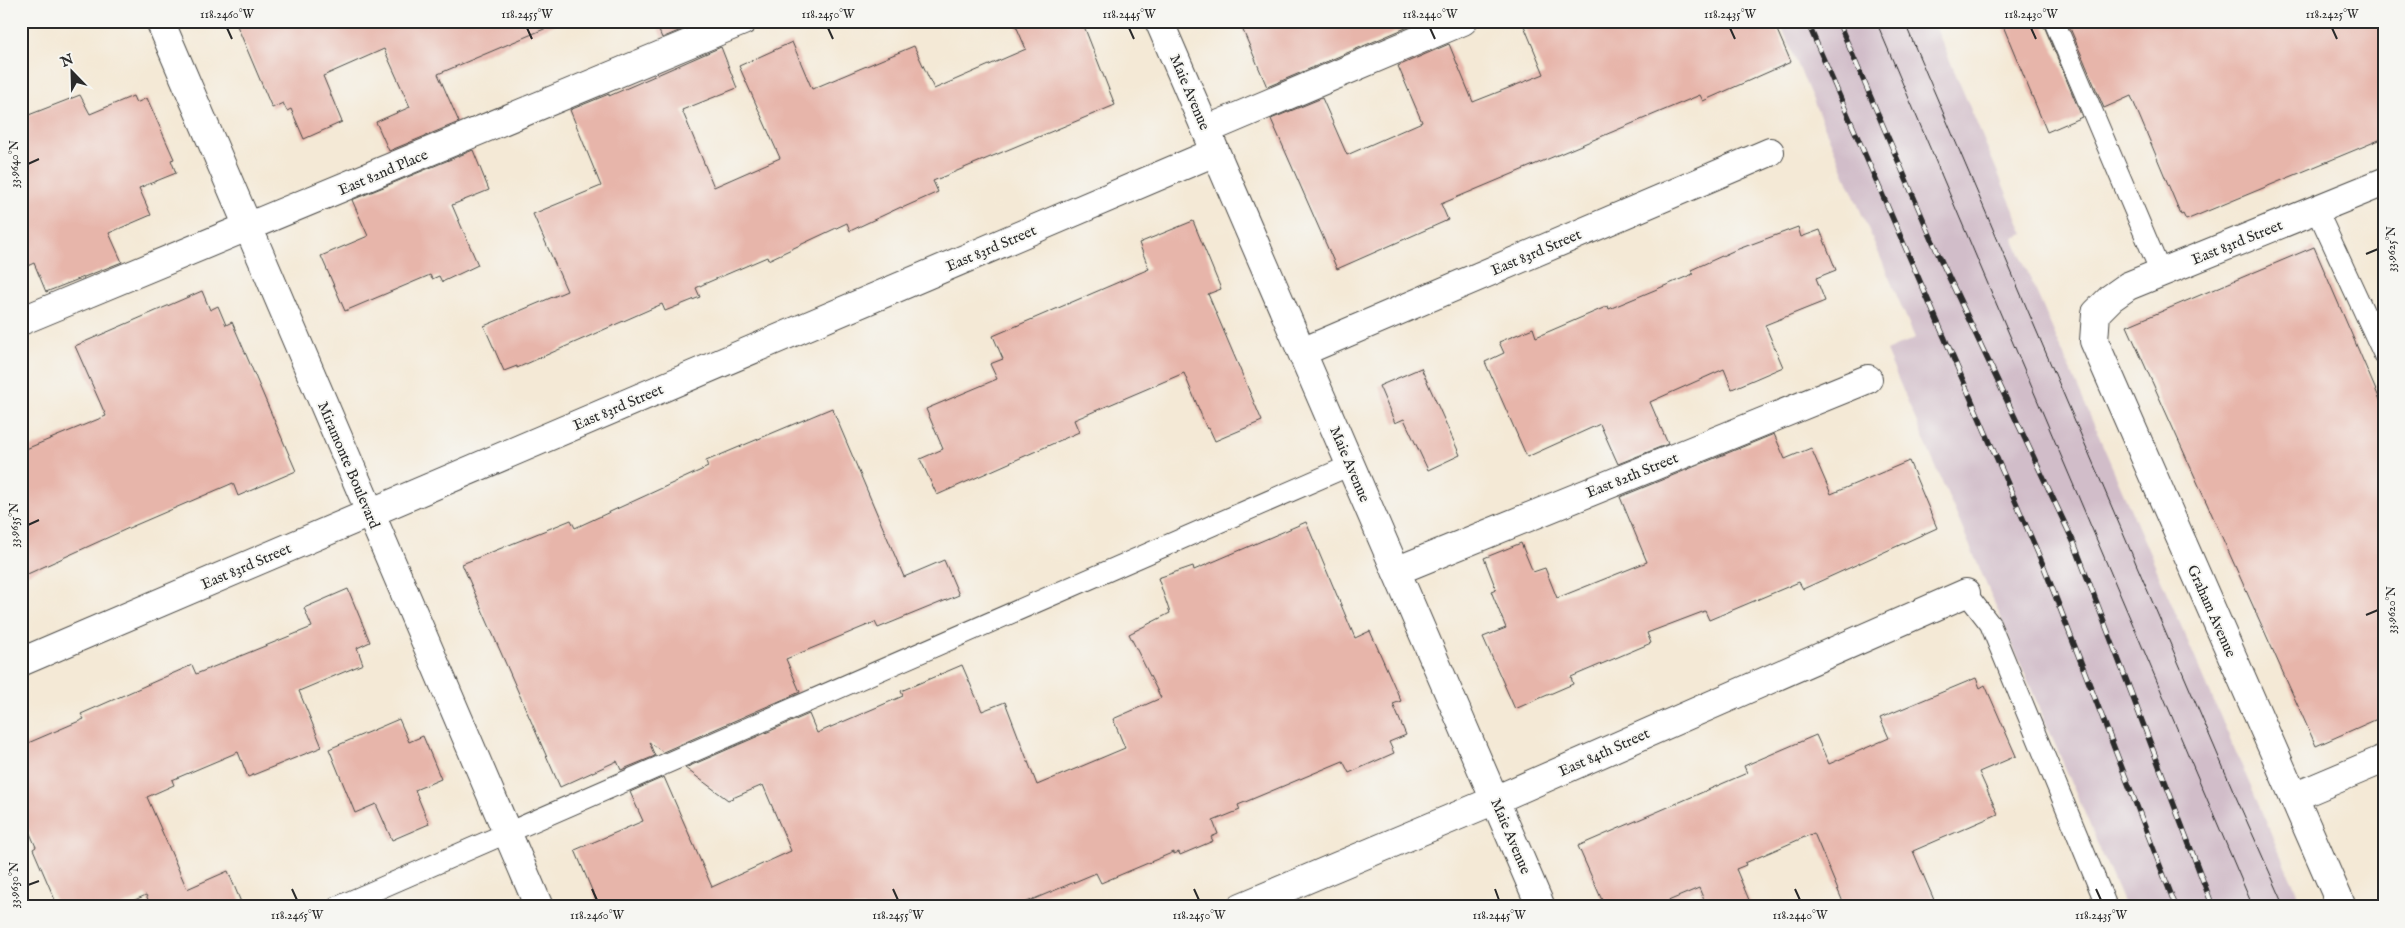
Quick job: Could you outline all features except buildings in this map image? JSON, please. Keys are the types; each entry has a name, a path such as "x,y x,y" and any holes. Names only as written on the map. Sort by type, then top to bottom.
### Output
{"street":[{"name":"Miramonte Boulevard","path":"160,21 539,907"},
{"name":"East 82nd Place","path":"21,320 248,228 743,21"},
{"name":"Maie Avenue","path":"1159,21 1541,907"},
{"name":"East 83rd Street","path":"21,662 369,513 1211,141 1463,21"},
{"name":"East 83rd Street","path":"1302,352 1770,152"},
{"name":"East 83rd Street","path":"2096,313 2111,298 2128,286 2384,182"},
{"name":"Graham Avenue","path":"2096,313 2094,341 2342,907"},
{"name":"East 82th Street","path":"1396,571 1868,379"},
{"name":"East 84th Street","path":"1242,907 1495,800 1966,593"},
{"path":"2294,797 2384,759"}],"lane":[{"path":"2054,21 2161,273"},
{"path":"2316,210 2384,355"},
{"path":"337,907 1351,465"},
{"path":"1966,593 1990,624 2107,907"}],"shaded area":[{"path":"1779,21 1933,21 2024,234 2013,238 2303,907 2125,907 1886,351 1915,338"}],"tram line":[{"path":"1876,21 2253,907"},
{"path":"1904,21 2232,788 2285,907"}],"railway":[{"path":"1807,21 2044,567 2176,907"},
{"path":"1838,21 1939,256 2074,543 2213,907"}]}
